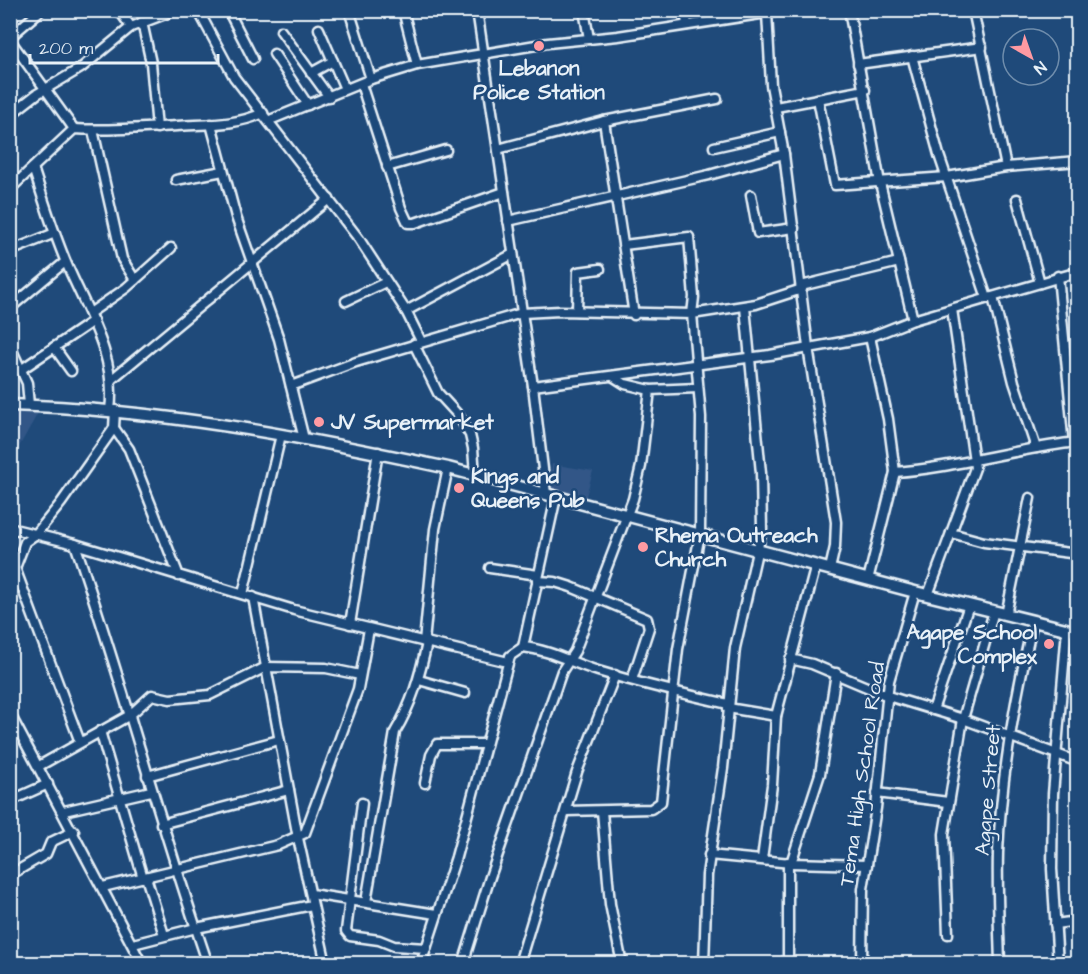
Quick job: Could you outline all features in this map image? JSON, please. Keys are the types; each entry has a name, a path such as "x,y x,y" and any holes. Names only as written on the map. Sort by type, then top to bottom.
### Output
{"main road":[{"path":"10,405 113,410 378,452 475,475 928,596 1072,631"}],"street":[{"path":"41,10 10,39 74,129"},
{"path":"119,10 131,27"},
{"path":"10,115 37,94 81,68 131,27 176,10"},
{"path":"198,10 221,56 359,239 406,311 438,393 459,416 470,435 474,448 475,475"},
{"path":"228,10 253,59"},
{"path":"349,10 370,79"},
{"path":"403,10 417,65"},
{"path":"421,963 468,814 484,744 508,662 510,656 523,647 538,578 551,495 477,10"},
{"path":"584,10 589,39"},
{"path":"685,10 687,25"},
{"path":"10,189 74,129 157,128 238,123 308,105 370,79 417,65 484,53 687,25 744,13 786,10"},
{"path":"849,10 880,183 914,320"},
{"path":"973,10 1006,167"},
{"path":"767,13 771,85 780,132 808,347 836,522 836,547 830,569"},
{"path":"142,22 151,63 157,128"},
{"path":"319,29 345,90"},
{"path":"281,31 329,97"},
{"path":"858,64 982,47"},
{"path":"274,54 308,105"},
{"path":"912,56 947,177 990,298 1036,448"},
{"path":"311,73 333,61"},
{"path":"361,84 401,208 406,220 411,224 504,192"},
{"path":"776,107 865,90"},
{"path":"498,149 604,121 717,99"},
{"path":"818,99 832,182 839,186 947,177 1006,167 1077,161"},
{"path":"604,121 633,315"},
{"path":"211,124 223,171 279,339 304,439"},
{"path":"93,130 119,250 125,267 135,280"},
{"path":"714,147 780,132"},
{"path":"387,167 446,150"},
{"path":"508,221 709,175 783,154"},
{"path":"33,168 55,233 91,317 112,379 114,428 129,449 179,576"},
{"path":"176,180 223,171"},
{"path":"750,195 756,231 794,228"},
{"path":"112,379 329,199"},
{"path":"1017,199 1040,283"},
{"path":"10,251 55,233"},
{"path":"566,812 651,809 661,802 678,650 700,534 701,417 695,364 692,314 694,297 689,237 624,245"},
{"path":"22,369 91,317 171,248"},
{"path":"406,311 513,254"},
{"path":"10,308 66,262"},
{"path":"291,386 417,343 522,313 577,311 633,315 692,314 745,307 802,287 899,262"},
{"path":"577,311 576,276 578,272 600,269"},
{"path":"533,386 615,377 870,337 914,320 1077,272"},
{"path":"895,471 923,470 973,459 1076,442 1058,276"},
{"path":"346,301 386,282"},
{"path":"705,963 709,855 723,768 735,648 762,530 761,473 745,307"},
{"path":"928,596 973,477 962,366 952,309"},
{"path":"868,580 895,471 888,418 870,337"},
{"path":"10,346 27,383 29,405"},
{"path":"54,347 71,371"},
{"path":"615,377 625,384 650,390 698,388"},
{"path":"463,963 533,750 562,671 571,659 626,516 641,466 650,390"},
{"path":"80,742 13,570 25,542 36,534 76,483 114,428"},
{"path":"243,594 281,435"},
{"path":"350,624 378,452"},
{"path":"366,902 395,732 407,712 419,680 425,643 435,529 448,468"},
{"path":"1006,615 1022,547 1030,498"},
{"path":"10,528 75,544 350,624 508,662"},
{"path":"951,533 984,542 1077,554"},
{"path":"75,544 104,628 161,824 208,963"},
{"path":"762,859 772,785 776,717 816,565"},
{"path":"490,568 555,582 643,617 649,623 632,680"},
{"name":"Tema High School Road","path":"862,963 863,890 877,793 889,681 915,592"},
{"path":"253,597 298,838 326,963"},
{"path":"933,710 969,605"},
{"path":"948,934 944,834 948,802 963,718 994,612"},
{"name":"Agape Street","path":"1000,963 998,855 1009,737 1033,622"},
{"path":"103,887 298,838 308,828 358,690 369,629"},
{"path":"1058,963 1052,869 1056,754 1072,631"},
{"path":"523,647 571,659 615,675 674,692 776,717"},
{"path":"790,658 836,673 888,696 963,718 1077,762"},
{"path":"39,766 130,716 152,695 170,699 210,695 266,667 326,668 360,675"},
{"path":"788,963 790,862 820,774 836,673"},
{"path":"519,963 577,772 615,675"},
{"path":"419,680 465,693"},
{"path":"10,714 64,812 142,963"},
{"path":"100,731 144,877 165,935"},
{"path":"147,776 279,740"},
{"path":"425,783 431,755 437,744 484,744"},
{"path":"10,801 48,784"},
{"path":"161,824 289,790"},
{"path":"64,812 151,791"},
{"path":"877,793 948,802"},
{"path":"362,803 348,899 347,935 379,940 394,946 426,948"},
{"path":"602,811 610,904 622,963"},
{"path":"10,875 45,854 51,842 74,831"},
{"path":"709,855 790,862 867,865"},
{"path":"310,894 436,915"},
{"path":"133,944 196,928 312,905"},
{"path":"1055,924 1077,921"}],"shaded area":[{"path":"10,407 38,413 15,454 11,452"},
{"path":"552,464 593,471 585,500 548,487"}],"place":[{"name":"Lebanon Police Station","path":"539,46"},
{"name":"JV Supermarket","path":"319,422"},
{"name":"Kings and Queens Pub","path":"459,488"},
{"name":"Rhema Outreach Church","path":"643,547"},
{"name":"Agape School Complex","path":"1049,644"}]}
